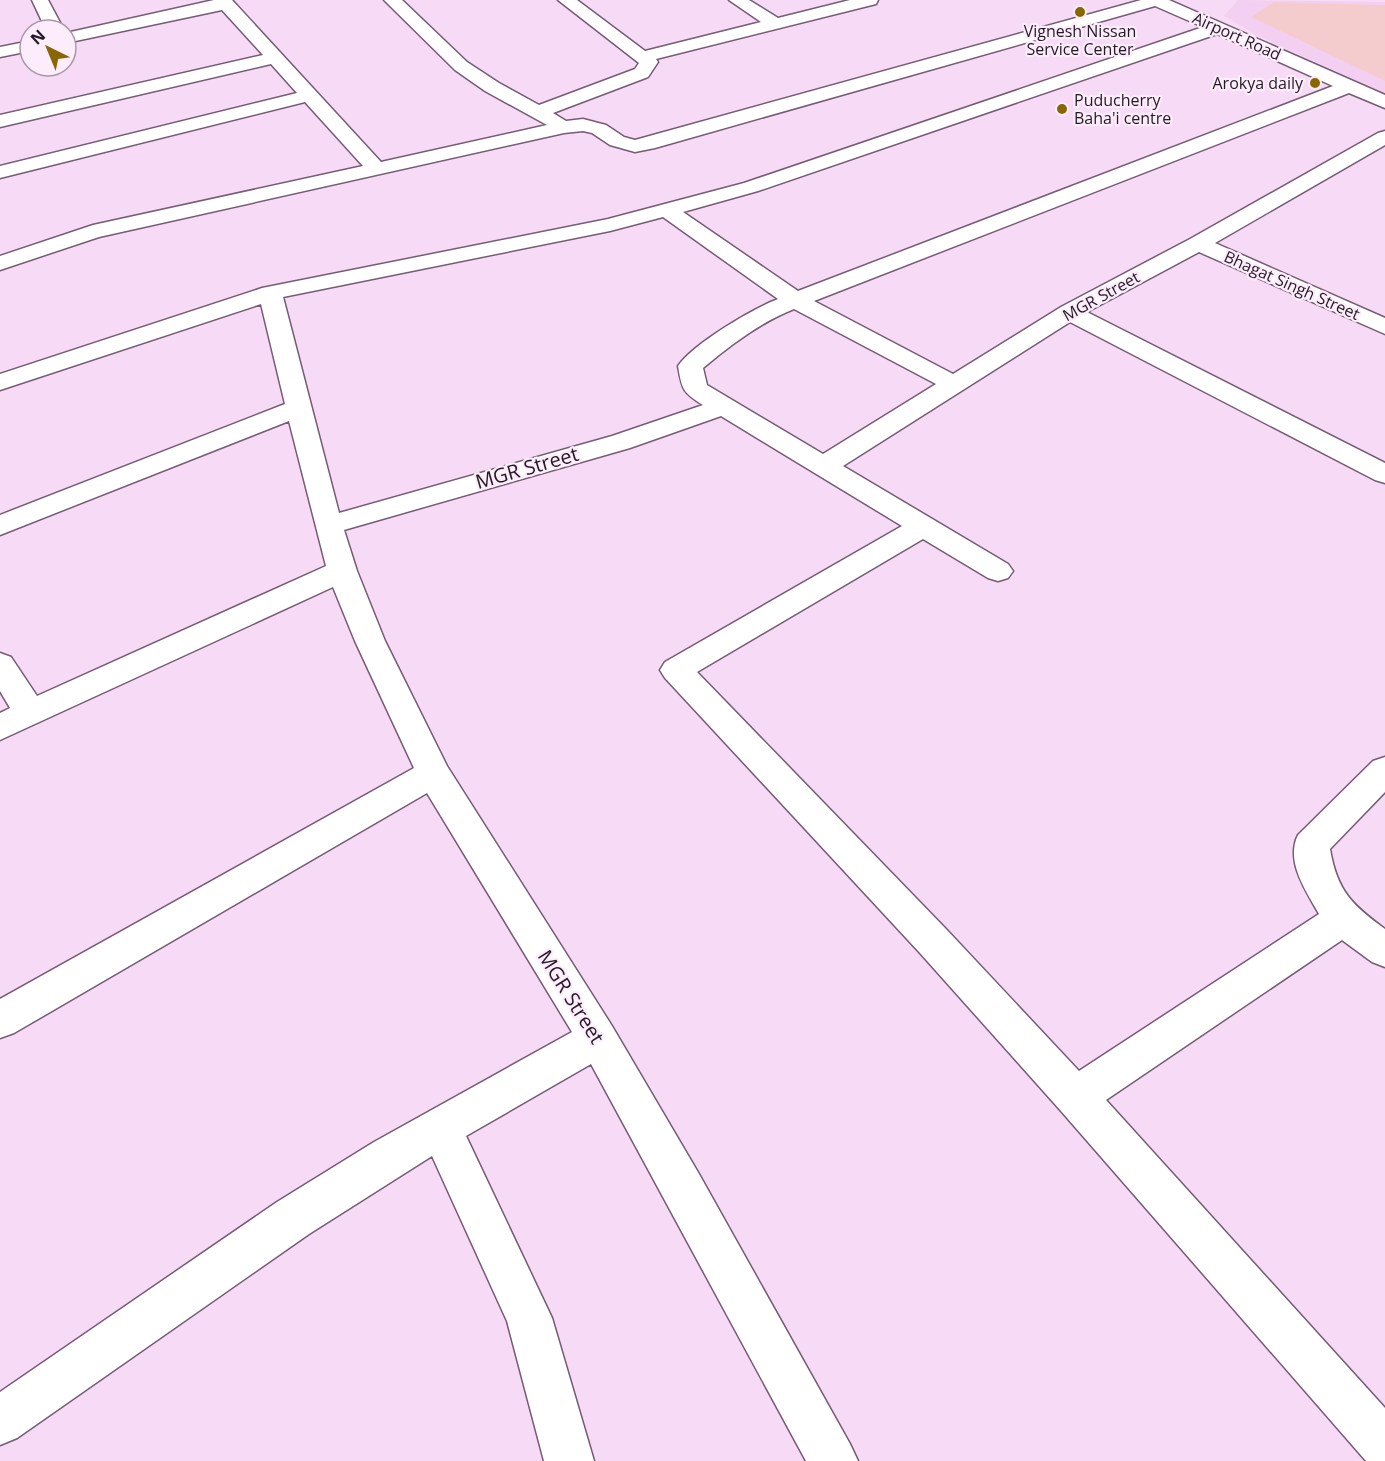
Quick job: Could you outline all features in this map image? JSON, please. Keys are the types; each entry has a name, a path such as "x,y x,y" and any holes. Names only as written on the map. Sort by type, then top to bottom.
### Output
{"street":[{"path":"40,0 49,18"},
{"path":"392,0 461,66 492,87 564,127"},
{"path":"538,112 642,73 649,62 566,0"},
{"path":"737,0 775,23"},
{"path":"641,57 870,0"},
{"path":"0,263 93,232 564,127 583,125 599,129 616,141 635,146 656,142 1155,0"},
{"name":"Airport Road","path":"1155,0 1385,102"},
{"path":"78,35 224,2 377,170"},
{"path":"0,382 270,293 610,225 667,210 773,179 1218,28"},
{"path":"0,52 18,48"},
{"path":"0,121 276,57"},
{"path":"998,571 695,389 690,366 716,345 770,310 1350,86"},
{"path":"0,172 311,95"},
{"name":"MGR Street","path":"824,466 1069,312 1198,244 1385,137"},
{"path":"667,210 795,300 954,384"},
{"name":"Bhagat Singh Street","path":"1198,244 1385,327"},
{"name":"MGR Street","path":"270,293 328,525 342,571 370,641 433,773 598,1039 689,1199 832,1461"},
{"path":"1069,312 1385,474"},
{"name":"MGR Street","path":"328,525 621,442 724,406"},
{"path":"0,526 299,408"},
{"path":"924,526 676,670 933,941 1076,1097 1385,1445"},
{"path":"0,727 342,571"},
{"path":"0,665 30,713"},
{"path":"1385,770 1311,845 1316,876 1342,919 1385,950"},
{"path":"0,1020 433,773"},
{"path":"1076,1097 1342,919"},
{"path":"0,1421 293,1218 389,1157 598,1039"},
{"path":"441,1128 529,1318 569,1461"}],"shaded area":[{"path":"1238,0 1385,2 1385,93 1258,36 1224,16"},
{"path":"1274,2 1385,5 1385,81 1251,17"}],"place":[{"name":"Vignesh Nissan Service Center","path":"1080,12"},
{"name":"Arokya daily","path":"1315,83"},
{"name":"Puducherry Baha'i centre","path":"1062,109"}]}
